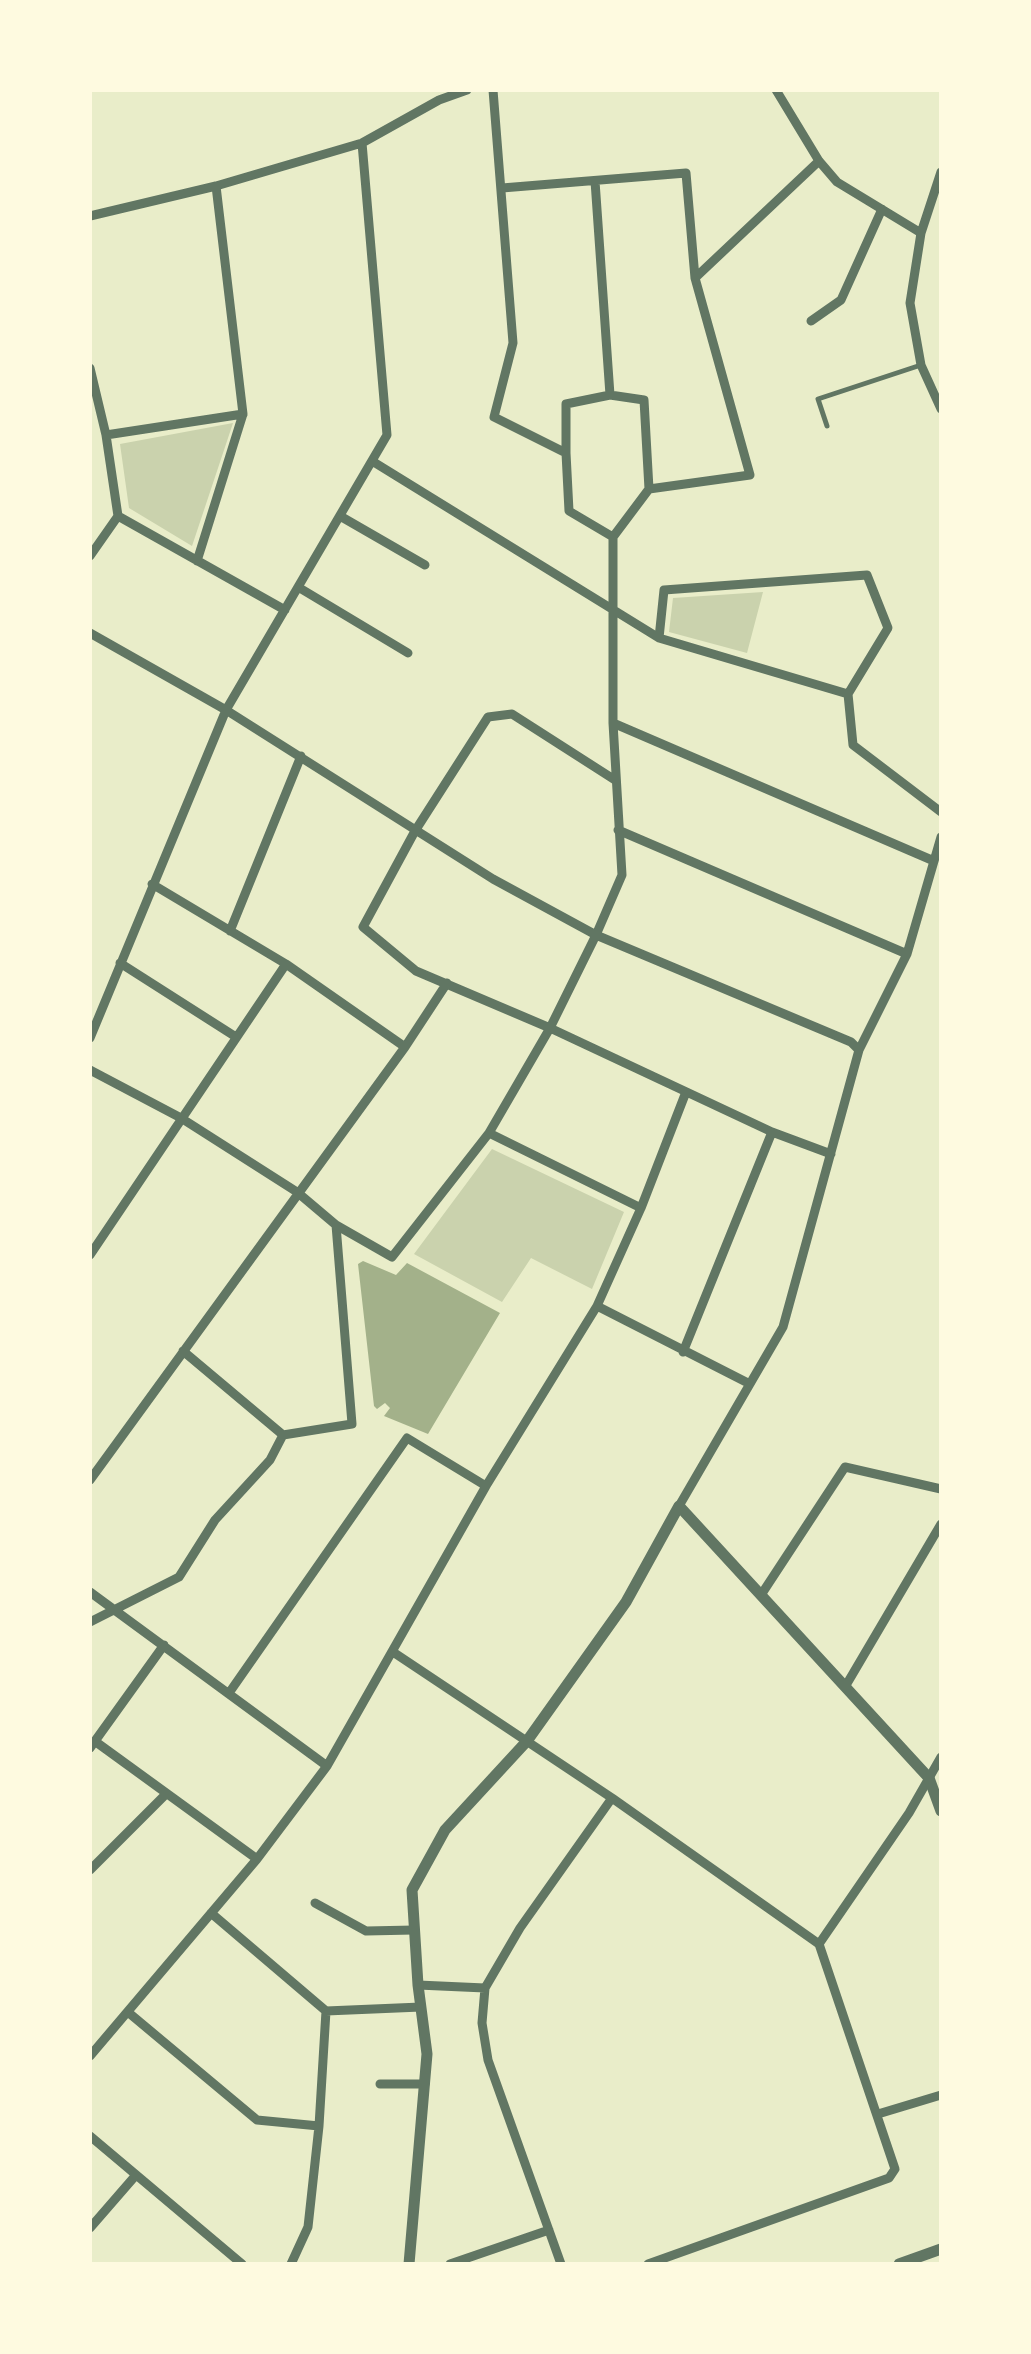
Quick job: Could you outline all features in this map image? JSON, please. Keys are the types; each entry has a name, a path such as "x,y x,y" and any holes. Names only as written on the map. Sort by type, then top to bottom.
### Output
{"street":[{"path":"90,216 216,186 362,144 438,95 467,90"},
{"path":"493,90 513,343 494,418 566,452"},
{"path":"776,90 836,182 921,232"},
{"path":"90,1038 226,710 387,435 362,144"},
{"path":"695,278 819,160"},
{"path":"941,172 921,232 910,303 922,366 941,409"},
{"path":"502,188 686,173 695,278 750,475 648,489"},
{"path":"595,180 610,396"},
{"path":"197,560 243,414 216,186"},
{"path":"811,321 841,300 882,210"},
{"path":"90,368 106,436 118,516 90,556"},
{"path":"90,1070 181,1118 298,1192 336,1225 392,1257 489,1133 550,1028 622,876 613,723 613,537 648,489 644,400 610,396 566,404 569,511 613,537"},
{"path":"106,436 243,414"},
{"path":"372,461 659,638 848,694"},
{"path":"118,516 285,610"},
{"path":"340,516 425,565"},
{"path":"659,638 664,590 868,575 888,628 848,694 853,744 941,812"},
{"path":"298,587 408,654"},
{"path":"90,633 226,710 492,878 596,935 851,1042 858,1050"},
{"path":"615,780 512,714 488,717 416,830 363,927 416,971 550,1028 772,1132 831,1154"},
{"path":"613,723 934,861"},
{"path":"230,931 301,756"},
{"path":"618,830 907,954"},
{"path":"409,2264 427,2054 412,1890 445,1830 527,1740 626,1602 783,1327 858,1050 907,954 941,837"},
{"path":"152,884 286,964 405,1048"},
{"path":"120,963 236,1038"},
{"path":"90,1254 286,964"},
{"path":"90,1480 405,1048 447,982"},
{"path":"90,2056 257,1859 327,1766 486,1486 597,1306 686,1092"},
{"path":"683,1352 772,1132"},
{"path":"489,1133 641,1208"},
{"path":"184,1351 283,1435 352,1424 336,1225"},
{"path":"597,1306 748,1384"},
{"path":"90,1622 179,1577 215,1520 270,1460 283,1435"},
{"path":"229,1693 407,1438 486,1486"},
{"path":"760,1595 845,1467 941,1489"},
{"path":"679,1506 928,1778 941,1811"},
{"path":"845,1687 941,1524"},
{"path":"90,1592 327,1766"},
{"path":"164,1645 93,1745 257,1859"},
{"path":"393,1652 612,1798 819,1944 895,2169 889,2178 648,2264"},
{"path":"819,1944 941,1757"},
{"path":"90,1870 165,1794"},
{"path":"561,2264 488,2060 482,2023 485,1988 520,1928 612,1798"},
{"path":"315,1903 366,1932 414,1930"},
{"path":"210,1913 326,2011 421,2007"},
{"path":"418,1984 485,1988"},
{"path":"291,2264 308,2227 320,2126 326,2011"},
{"path":"129,2012 257,2120 320,2126"},
{"path":"380,2084 424,2084"},
{"path":"878,2114 941,2095"},
{"path":"90,2136 242,2264"},
{"path":"90,2228 136,2175"},
{"path":"450,2264 548,2230"},
{"path":"899,2264 941,2250"}],"lane":[{"path":"827,426 818,399 922,366"}],"shaded area":[{"path":"233,423 192,546 129,508 120,444"},
{"path":"763,592 747,653 669,632 673,598"},
{"path":"492,1149 624,1212 592,1289 531,1258 502,1302 414,1254"},
{"path":"363,1261 396,1275 407,1263 500,1313 428,1434 384,1416 390,1408 385,1403 377,1409 374,1406 358,1264"}]}
